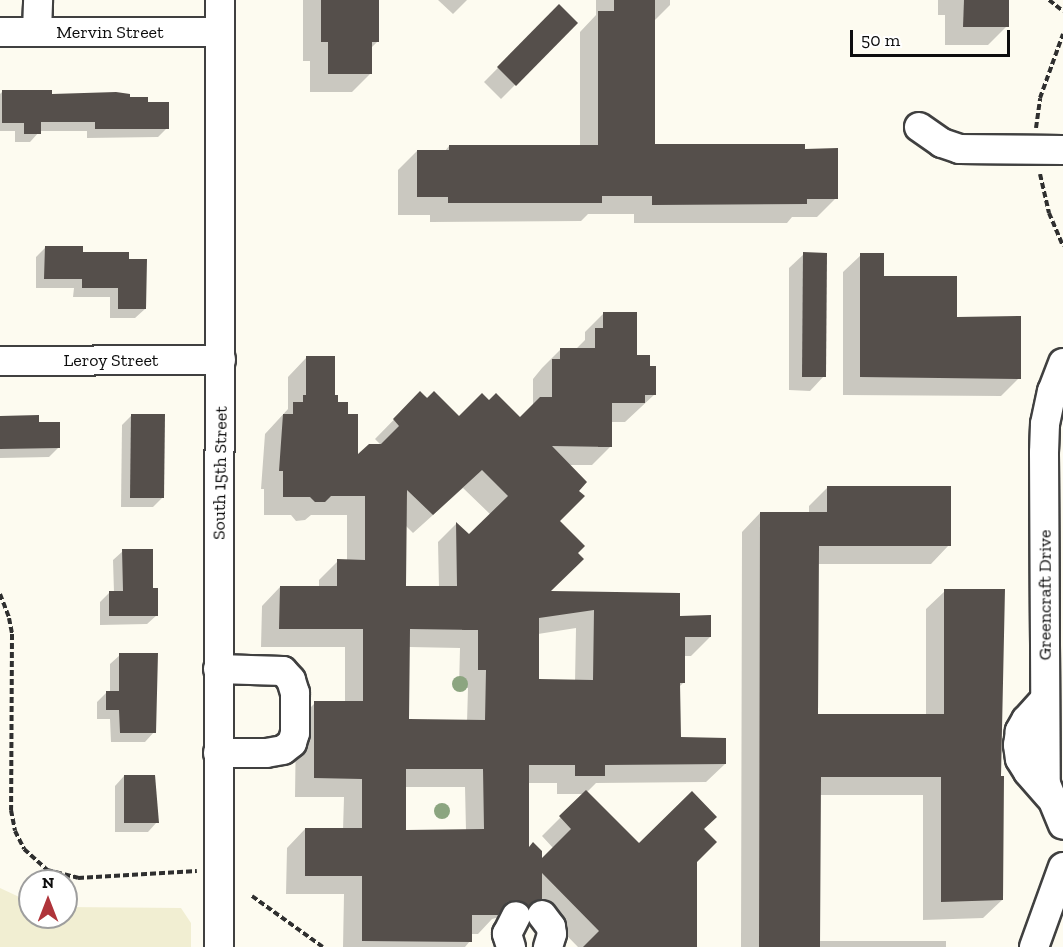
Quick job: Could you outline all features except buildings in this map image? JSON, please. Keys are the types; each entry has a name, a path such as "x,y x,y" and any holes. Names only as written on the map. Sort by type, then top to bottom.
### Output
{"street":[{"path":"37,32 38,0"},
{"name":"South 15th Street","path":"219,947 220,0"},
{"name":"Mervin Street","path":"0,32 220,32"},
{"path":"918,127 942,143 959,149 1050,150"},
{"name":"Leroy Street","path":"0,361 221,360"},
{"name":"Greencraft Drive","path":"1063,363 1052,391 1045,424 1054,452 1045,699 1046,784 1063,825"},
{"path":"218,669 283,671 291,680 296,693 295,734 292,743 283,750 266,753 218,753"},
{"path":"1034,947 1063,867"},
{"path":"511,947 507,934 508,927 529,916 551,927 552,934 548,947"}],"path":[{"path":"1049,0 1063,11"},
{"path":"1063,34 1040,98 1036,129 1050,150 1049,213 1063,246"},
{"path":"0,594 12,634 11,810 15,831 24,849 47,870 78,878 218,870"},
{"path":"252,896 323,947"}],"shaded area":[{"path":"0,888 18,896 18,929 78,929 78,907 181,908 191,923 191,947 0,947"}]}
